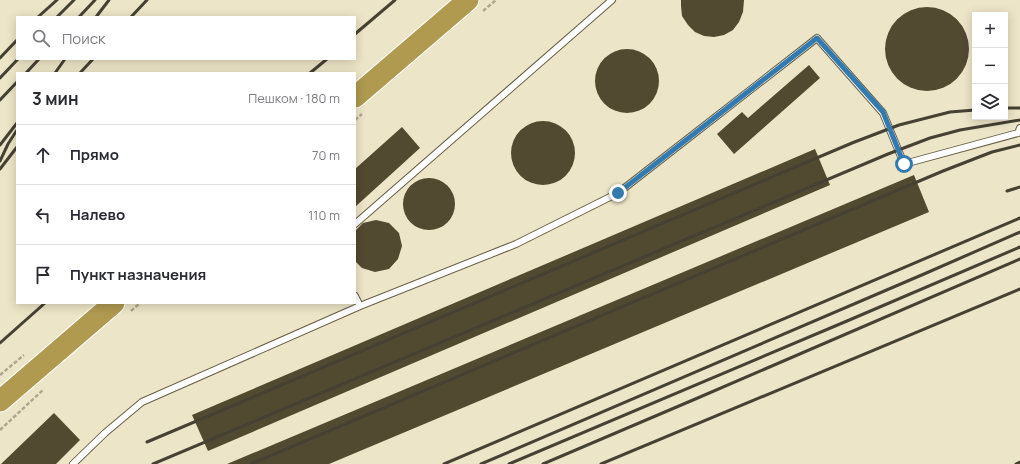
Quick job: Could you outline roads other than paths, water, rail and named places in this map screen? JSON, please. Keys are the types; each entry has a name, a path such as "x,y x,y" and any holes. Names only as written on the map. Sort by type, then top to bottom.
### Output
{"highway":[{"path":"356,96 468,0"},
{"path":"0,401 113,304"}],"lane":[{"path":"356,223 612,0"},
{"path":"73,464 105,433 142,402 360,306 516,244 618,193 817,38 883,112 904,164 1018,133 1020,128"},
{"path":"356,298 360,306"}],"railway":[{"path":"39,16 57,0"},
{"path":"58,16 74,0"},
{"path":"80,16 95,0"},
{"path":"97,16 109,0"},
{"path":"132,16 147,0"},
{"path":"356,33 395,0"},
{"path":"0,58 16,41"},
{"path":"0,78 17,60"},
{"path":"27,72 38,60"},
{"path":"56,72 64,60"},
{"path":"81,72 92,60"},
{"path":"311,72 326,60"},
{"path":"0,100 16,83"},
{"path":"1008,108 1020,108"},
{"path":"147,442 852,143 899,125 950,112 972,110"},
{"path":"153,464 888,154 930,138 960,130 1020,120"},
{"path":"0,145 16,124"},
{"path":"0,161 16,132"},
{"path":"251,464 943,171 992,152 1020,145"},
{"path":"0,169 16,148"},
{"path":"1007,191 1020,187"},
{"path":"444,464 1020,218"},
{"path":"481,464 1020,232"},
{"path":"509,464 1020,247"},
{"path":"543,464 1020,259"},
{"path":"601,464 1020,289"},
{"path":"0,343 44,304"},
{"path":"1016,464 1020,462"}]}
